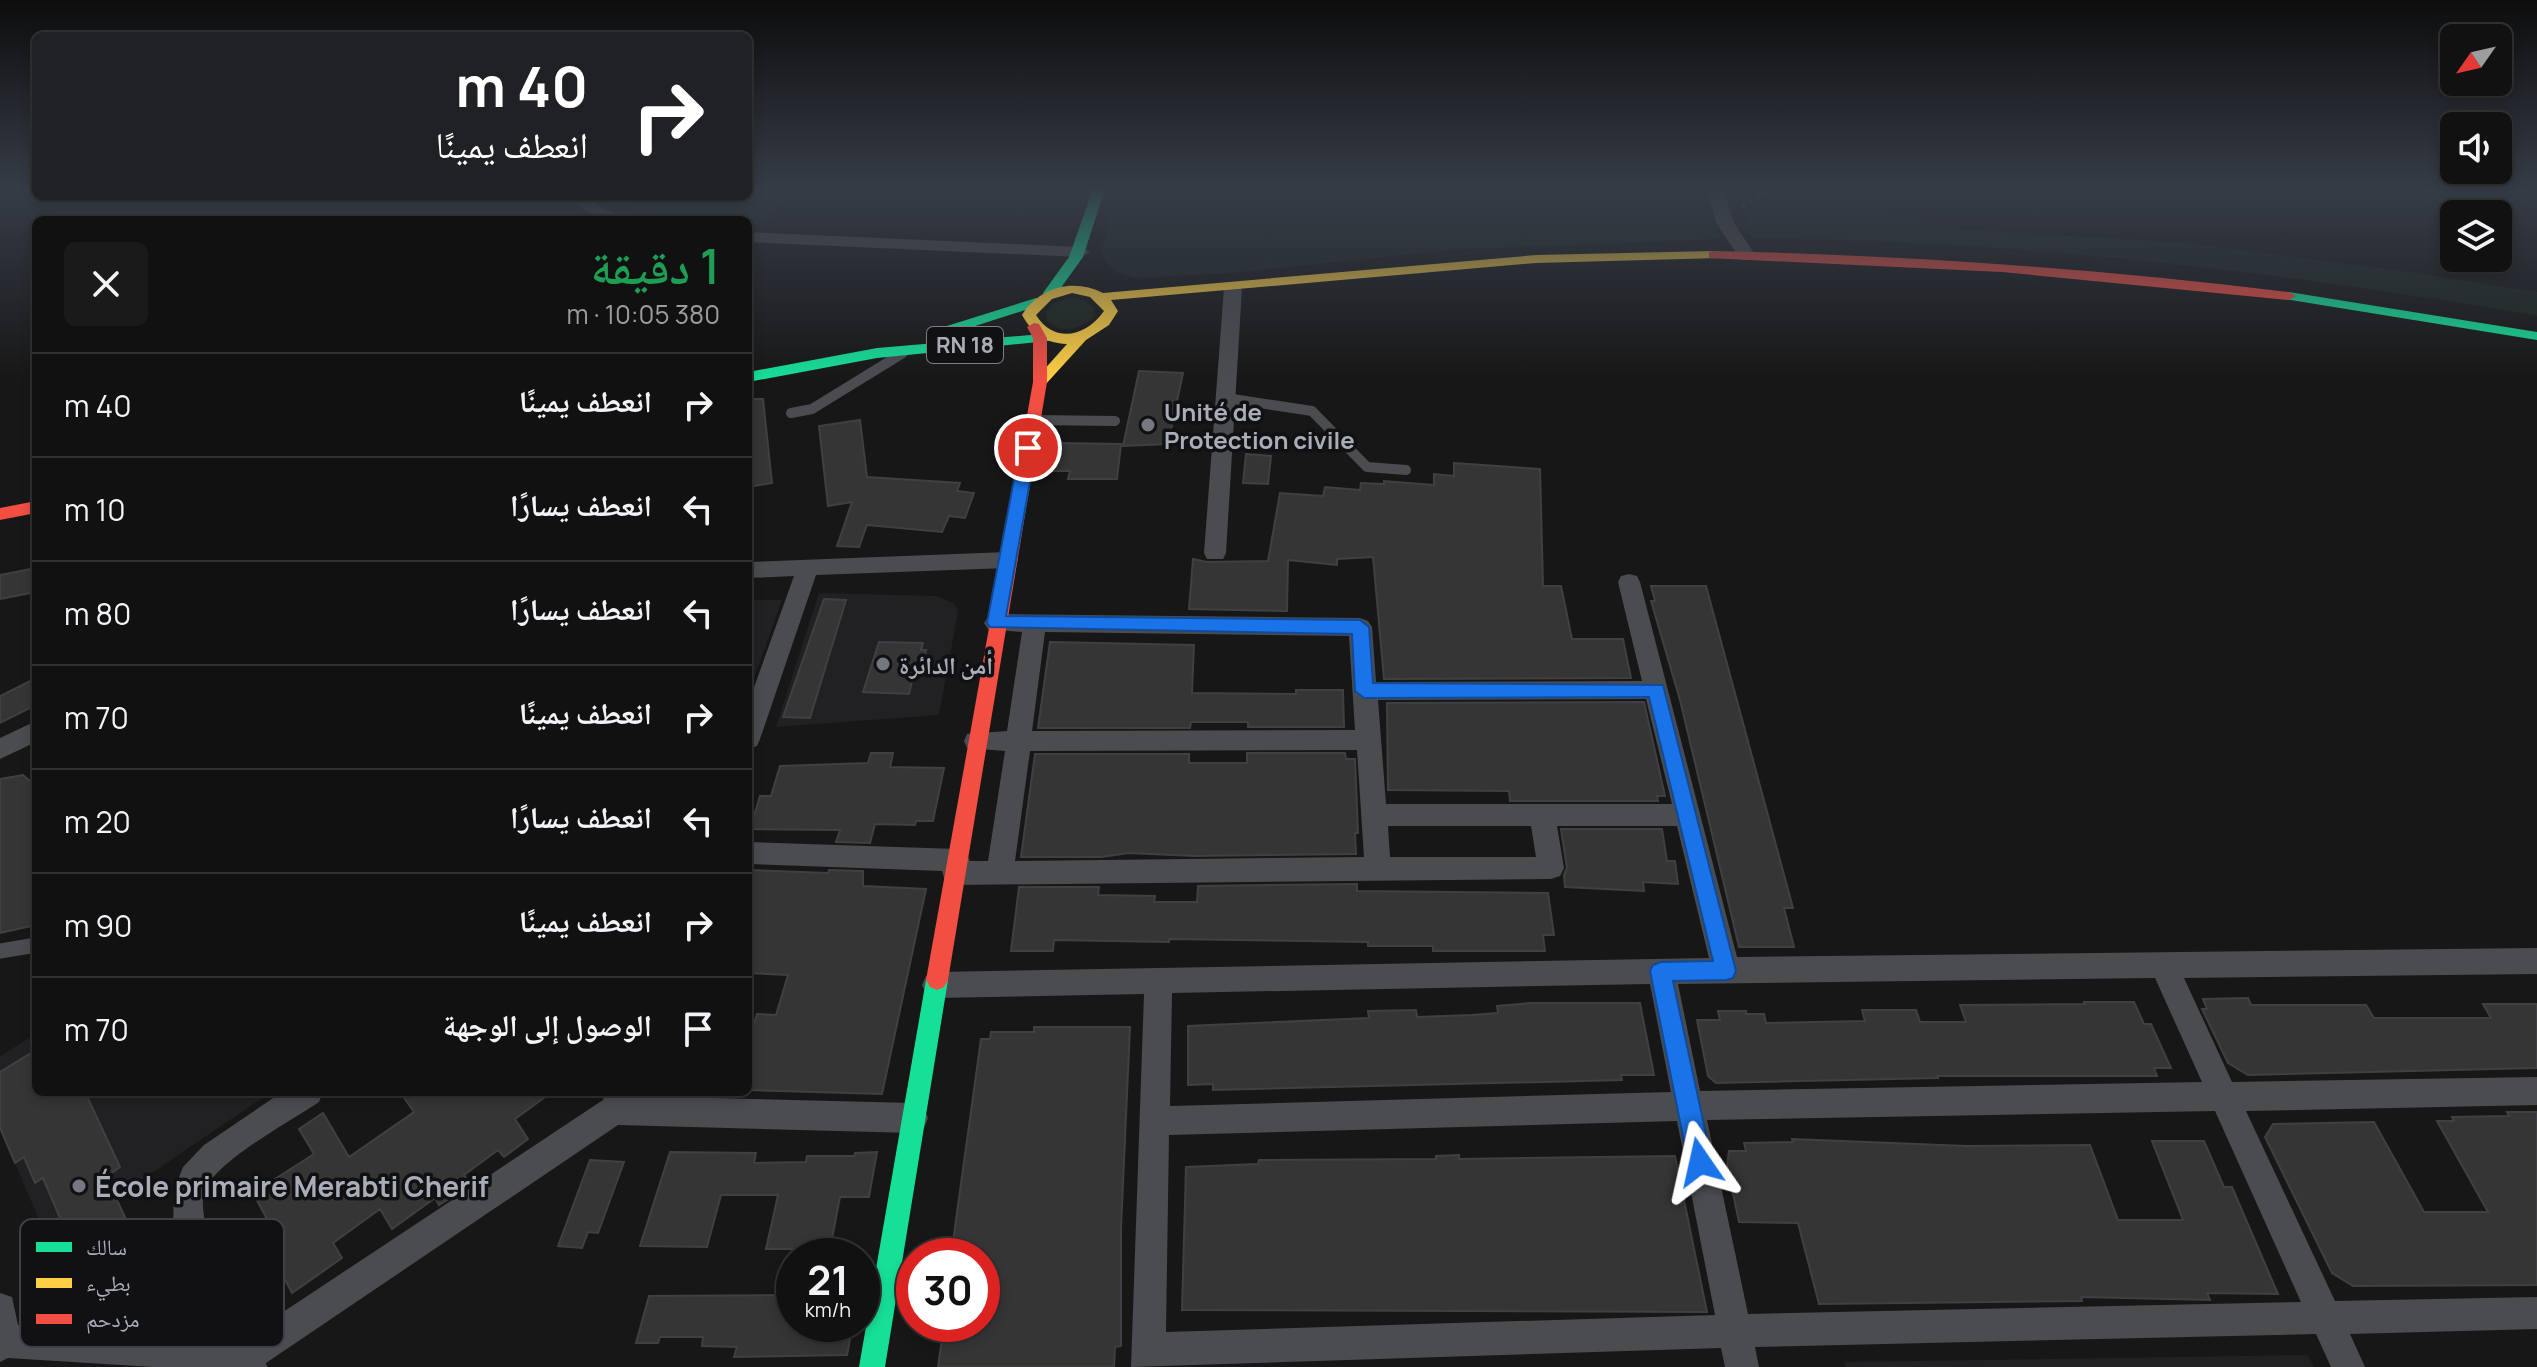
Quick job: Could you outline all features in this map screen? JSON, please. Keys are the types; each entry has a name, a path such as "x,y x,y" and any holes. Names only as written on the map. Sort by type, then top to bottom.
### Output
{"main road":[{"path":"1081,253 1098,295 1111,311 1104,326"},
{"path":"872,1367 996,623 1040,382 1042,334 1029,315 1066,277 1081,253"},
{"path":"1043,298 1072,289 1098,295 1233,288 1444,266 1547,259 1747,256 1868,259 2067,271 2251,289 2427,315 2537,336"},
{"path":"1155,310 1233,288"},
{"name":"RN 18","path":"877,353 1043,298"},
{"path":"1040,382 1081,337 1128,319"},
{"path":"1042,334 1081,337"},
{"name":"RN 18","path":"752,376 877,353 1016,340 1042,334"},
{"path":"1016,340 1032,348 1041,359"},
{"path":"0,514 32,508"}],"street":[{"path":"1215,553 1233,288"},
{"path":"752,570 1007,560"},
{"path":"752,728 807,570"},
{"path":"1629,582 1726,971"},
{"path":"996,623 1360,627 1378,868"},
{"path":"1000,872 1035,623"},
{"path":"1364,691 1656,690"},
{"path":"0,749 32,733"},
{"path":"976,741 1368,740"},
{"path":"1374,815 1687,815"},
{"path":"752,853 956,866 1000,872 1551,868 1542,815"},
{"path":"936,985 1661,971 2537,961"},
{"path":"2164,966 2348,1367"},
{"path":"1661,971 1742,1367"},
{"path":"1158,983 1148,1358 1734,1331 2537,1313"},
{"path":"1155,1121 1689,1106 2537,1091"},
{"path":"188,1219 187,1203 192,1180 206,1162 302,1096"},
{"path":"284,1336 617,1101 913,1118"},
{"path":"120,1347 249,1361 269,1347"}],"lane":[{"path":"791,413 812,409 907,350"},
{"path":"1226,398 1312,411 1367,467 1406,470"},
{"path":"1033,420 1115,421"},
{"path":"0,951 32,946"}],"shaded area":[{"path":"1101,253 1423,253 1232,273 1135,278 1118,273 1108,265"},
{"path":"2058,253 2263,253 2409,272 2537,292 2537,316 2342,285"},
{"path":"1069,298 1084,300 1094,307 1095,317 1071,329 1059,328 1047,321 1046,311 1054,303"},
{"path":"819,593 936,596 955,604 958,612 939,715 776,727"},
{"path":"752,600 782,600 752,684"},
{"name":"École primaire Merabti Cherif","path":"32,1036 32,1096 265,1096 84,1219 39,1219 0,1128 0,1056"},
{"path":"2308,1355 2314,1367 1846,1367 1845,1362"}],"building":[{"path":"1139,371 1183,373 1168,444 1123,446"},
{"path":"752,399 763,399 772,483 752,486"},
{"path":"860,420 867,477 960,483 957,491 974,493 965,518 949,516 942,532 867,525 859,547 837,546 852,502 828,506 819,426"},
{"path":"1058,443 1121,444 1117,479 1068,479 1070,471 1053,471"},
{"path":"1246,454 1271,456 1268,484 1243,483"},
{"path":"1454,463 1540,469 1543,586 1561,586 1572,639 1623,639 1631,678 1384,679 1373,557 1337,559 1337,565 1288,560 1287,611 1189,609 1193,559 1207,562 1268,561 1280,493 1323,496 1325,487 1360,490 1361,483 1384,484 1384,481 1434,485 1434,474 1454,476"},
{"path":"32,569 32,593 0,599 0,575"},
{"path":"1651,586 1706,586 1793,908 1784,908 1794,947 1739,947 1680,700 1651,601 1655,601"},
{"path":"824,599 846,600 810,718 783,717"},
{"path":"879,642 923,643 921,650 926,650 921,671 915,670 909,694 863,692"},
{"path":"1050,642 1194,645 1192,693 1296,694 1296,690 1343,690 1344,727 1248,727 1248,722 1191,722 1190,728 1038,728"},
{"path":"32,680 32,707 0,723 0,696"},
{"path":"1644,702 1665,796 1657,796 1658,801 1510,801 1509,791 1388,790 1387,703"},
{"path":"871,753 893,753 890,767 944,768 933,821 916,821 915,825 875,824 870,843 836,842 840,830 752,829 760,796 771,796 780,766 868,763"},
{"path":"1247,753 1345,753 1346,759 1355,759 1356,854 1194,856 1129,853 1101,857 1021,857 1035,754 1189,754 1189,763 1247,763"},
{"path":"23,775 32,783 32,926 0,933 0,779"},
{"path":"1561,829 1662,829 1667,861 1675,861 1678,884 1643,882 1644,891 1565,887 1567,868"},
{"path":"752,870 863,871 863,886 926,889 882,1094 752,1090 752,1027 757,1014 776,1015 788,975 752,973"},
{"path":"1357,884 1357,891 1548,893 1554,935 1543,935 1545,951 1433,951 1433,946 1368,946 1368,942 1169,939 1169,942 1054,940 1053,951 1011,951 1019,887 1099,887 1098,895 1155,896 1154,902 1197,902 1198,886"},
{"path":"2248,998 2251,1005 2366,1005 2374,1018 2491,1018 2483,1004 2537,1004 2537,1068 2248,1075 2228,1063 2202,1009 2207,1009 2203,999"},
{"path":"2134,1002 2144,1024 2151,1024 2171,1068 2154,1068 2157,1076 1937,1076 1716,1083 1708,1076 1697,1020 1720,1020 1718,1011 1746,1011 1746,1014 1764,1014 1766,1023 1865,1021 1862,1010 1916,1010 1920,1022 1966,1022 1960,1005"},
{"path":"1640,1003 1654,1075 1621,1075 1622,1080 1213,1090 1213,1084 1188,1085 1188,1026 1369,1018 1368,1011 1416,1010 1417,1017 1472,1015 1498,1013 1497,1006"},
{"path":"1034,1027 1130,1027 1121,1228 1121,1346 1115,1347 1114,1367 938,1367 941,1342 1000,1342 1000,1238 953,1238 981,1039 990,1039 991,1032 1034,1032"},
{"path":"32,1052 32,1096 87,1096 120,1167 106,1177 126,1219 60,1219 43,1178 35,1183 24,1157 15,1163 0,1128 0,1072"},
{"path":"403,1096 547,1096 515,1119 528,1139 504,1157 498,1150 464,1175 470,1185 439,1205 435,1198 392,1229 380,1209 333,1243 342,1258 292,1293 284,1278 284,1219 267,1219 253,1193 314,1154 299,1129 323,1113 349,1157 414,1112"},
{"path":"2507,1112 2537,1112 2537,1285 2353,1286 2332,1273 2265,1137 2273,1124 2374,1122 2424,1212 2488,1212 2437,1121 2454,1121 2452,1117 2509,1116"},
{"path":"1792,1139 1966,1146 2090,1145 2118,1220 2183,1220 2152,1141 2204,1141 2224,1187 2232,1187 2278,1294 2207,1293 2210,1300 2081,1297 2082,1301 1819,1304 1798,1223 1739,1222 1727,1165 1729,1151 1746,1151 1744,1143 1793,1142"},
{"path":"670,1152 756,1153 754,1163 806,1162 807,1156 854,1156 855,1153 877,1152 869,1197 840,1197 832,1238 776,1238 776,1249 766,1249 778,1195 721,1195 707,1247 640,1246"},
{"path":"1459,1155 1459,1159 1675,1156 1707,1312 1182,1310 1186,1167 1258,1164 1259,1160 1436,1159 1436,1156"},
{"path":"590,1160 624,1162 598,1233 588,1232 582,1248 558,1246"},
{"path":"776,1295 776,1342 850,1342 847,1355 734,1357 737,1347 702,1346 703,1337 660,1337 658,1343 636,1343 649,1296"}],"traffic: fast":[{"path":"1050,293 1077,253"},
{"path":"2289,296 2537,336"},
{"path":"939,333 1036,302"},
{"path":"752,376 877,353 1053,337"},
{"path":"872,1367 937,980"}],"traffic: slow":[{"path":"1103,297 1536,259 1714,255"},
{"path":"1072,289 1095,294 1111,311 1094,331 1082,337 1057,339 1046,335 1036,327 1029,315 1047,296 1072,289"},
{"path":"1040,382 1081,337"}],"traffic: jam":[{"path":"1714,255 1858,259 2002,268 2289,296"},
{"path":"937,980 1040,382 1040,338 1034,327"},
{"path":"0,514 32,508"}],"place":[{"name":"Unité de Protection civile","path":"1148,425"},
{"name":"أمن الدائرة","path":"883,664"},
{"name":"École primaire Merabti Cherif","path":"79,1186"}],"route":[{"path":"1028,448 996,623 1360,627 1364,691 1656,690 1726,971 1661,971 1700,1162"}]}
